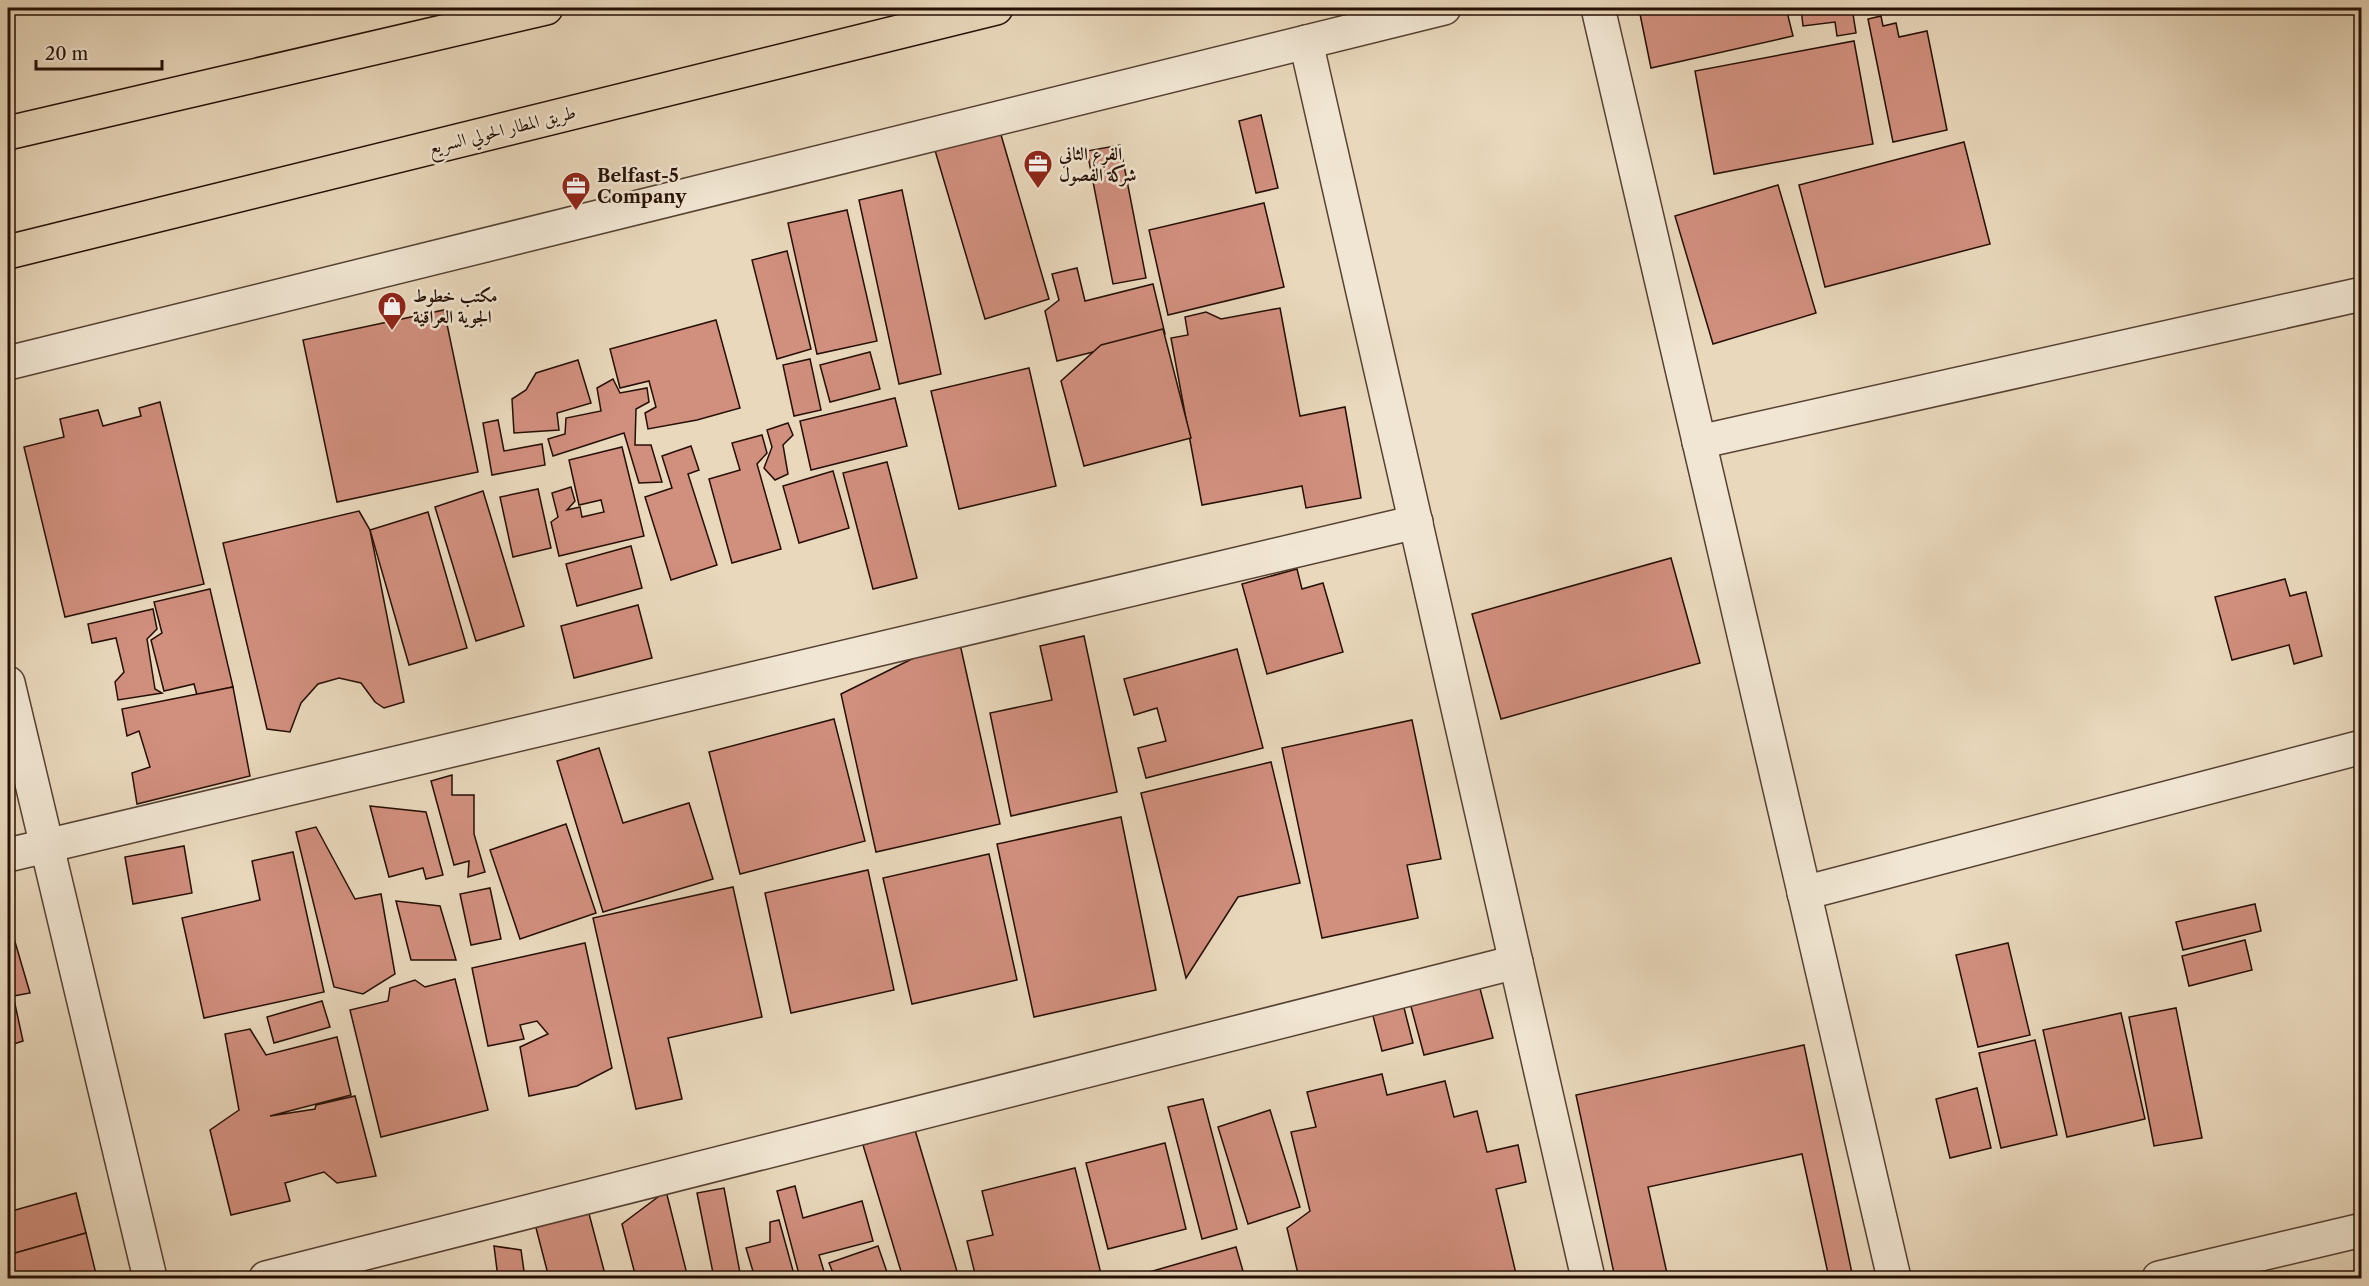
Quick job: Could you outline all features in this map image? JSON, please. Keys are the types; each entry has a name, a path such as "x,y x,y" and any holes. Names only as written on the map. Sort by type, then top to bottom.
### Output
{"highway":[{"path":"8,133 546,8"},
{"name":"طريق المطار الحولي السريع","path":"8,252 996,8"}],"street":[{"path":"8,363 1444,8"},
{"path":"1598,8 1894,1278"},
{"path":"1306,42 1588,1278"},
{"path":"1699,441 2361,294"},
{"path":"8,855 1416,522"},
{"path":"8,683 150,1278"},
{"path":"1804,893 2361,747"},
{"path":"266,1278 1516,962"},
{"path":"2159,1278 2361,1230"}],"building":[{"path":"1666,8 1786,8 1793,36 1651,68 1640,14"},
{"path":"1801,8 1852,8 1856,33 1837,36 1835,22 1803,26"},
{"path":"1881,16 1883,26 1896,23 1899,37 1927,31 1947,130 1893,142 1868,19"},
{"path":"1854,41 1873,144 1714,174 1695,71"},
{"path":"1261,115 1278,188 1256,193 1239,121"},
{"path":"999,128 1049,299 985,319 934,147"},
{"path":"1964,142 1990,244 1825,287 1799,185"},
{"path":"1120,145 1146,278 1113,284 1087,151"},
{"path":"1778,185 1816,313 1713,344 1675,216"},
{"path":"902,190 941,374 899,384 859,200"},
{"path":"1264,203 1284,287 1168,315 1149,230"},
{"path":"847,210 877,341 817,354 788,223"},
{"path":"787,251 811,349 777,359 752,260"},
{"path":"1077,268 1085,301 1153,284 1165,334 1057,361 1045,311 1059,300 1052,274"},
{"path":"1280,308 1300,416 1345,407 1361,498 1306,508 1302,486 1202,505 1171,338 1188,335 1185,317 1206,312 1221,319"},
{"path":"444,310 478,472 337,502 303,340"},
{"path":"716,320 740,408 697,420 648,429 645,413 656,407 649,381 620,388 610,349"},
{"path":"1163,329 1191,438 1084,466 1061,381 1101,345"},
{"path":"870,352 880,389 830,402 820,365"},
{"path":"810,359 821,410 794,416 783,365"},
{"path":"578,360 591,403 557,413 559,430 514,433 512,399 526,390 536,373"},
{"path":"1029,368 1056,486 959,509 931,391"},
{"path":"613,379 620,393 647,388 649,402 636,409 635,445 651,445 662,482 639,483 624,433 553,456 548,439 565,434 566,418 601,411 597,388"},
{"path":"895,398 907,446 811,470 800,421"},
{"path":"160,402 204,584 65,617 24,447 64,437 60,419 98,410 103,426 141,416 139,408"},
{"path":"498,420 504,451 542,444 545,465 492,475 483,423"},
{"path":"788,423 793,435 783,445 788,474 775,480 764,468 772,447 767,430"},
{"path":"762,435 767,453 757,464 781,549 732,563 709,479 740,470 732,443"},
{"path":"691,446 699,470 688,474 717,565 671,580 645,497 672,488 662,456"},
{"path":"622,447 644,536 559,556 551,522 558,517 552,493 571,487 575,501 567,510 580,507 582,517 604,512 601,500 579,505 569,460"},
{"path":"887,462 917,578 873,589 843,473"},
{"path":"833,471 849,528 799,543 783,486"},
{"path":"538,489 551,548 513,557 500,497"},
{"path":"483,491 524,626 476,641 435,507"},
{"path":"359,511 370,530 404,702 384,708 375,702 361,683 339,678 318,684 301,703 290,732 267,729 223,543"},
{"path":"428,512 467,648 409,665 370,530"},
{"path":"631,546 642,588 577,606 566,564"},
{"path":"1671,558 1700,663 1501,719 1472,614"},
{"path":"1297,569 1302,589 1323,583 1343,652 1267,674 1242,584"},
{"path":"2285,579 2290,596 2306,592 2322,656 2294,664 2289,645 2232,660 2215,597"},
{"path":"210,589 233,687 197,695 194,684 164,691 151,640 162,633 154,602"},
{"path":"638,605 652,658 574,678 561,626"},
{"path":"153,609 157,629 147,639 155,689 162,693 118,700 115,682 124,672 116,638 92,643 88,624"},
{"path":"1084,636 1117,792 1011,816 990,713 1052,700 1040,646"},
{"path":"960,644 1000,824 876,852 841,694 928,651"},
{"path":"1237,649 1263,748 1146,778 1138,748 1166,741 1157,708 1134,715 1124,679"},
{"path":"233,687 250,776 137,804 132,773 150,767 139,731 127,736 122,709"},
{"path":"834,719 865,841 740,874 709,752"},
{"path":"1412,720 1441,859 1407,865 1418,918 1322,938 1282,748"},
{"path":"599,748 623,823 689,803 713,879 603,912 557,761"},
{"path":"1271,762 1300,883 1238,897 1186,978 1141,793"},
{"path":"452,775 452,795 474,795 474,834 485,872 468,877 469,861 454,865 431,781"},
{"path":"370,806 426,812 443,875 426,879 423,868 389,877"},
{"path":"1121,817 1156,990 1034,1017 997,844"},
{"path":"566,824 596,913 520,939 490,850"},
{"path":"316,827 355,899 381,894 395,974 363,994 334,987 296,832"},
{"path":"184,846 192,893 133,904 125,857"},
{"path":"293,852 324,992 204,1018 182,918 260,900 252,861"},
{"path":"989,854 1017,980 912,1004 883,878"},
{"path":"868,870 894,990 791,1013 765,893"},
{"path":"733,887 762,1017 668,1038 682,1099 636,1109 593,918"},
{"path":"490,888 501,939 471,945 460,894"},
{"path":"396,901 440,906 456,960 411,960"},
{"path":"2255,904 2261,931 2183,950 2176,922"},
{"path":"8,918 30,993 8,997"},
{"path":"2245,940 2252,970 2189,986 2182,956"},
{"path":"585,943 612,1068 577,1086 529,1096 520,1047 548,1034 537,1021 520,1025 524,1039 488,1046 472,968"},
{"path":"2008,943 2030,1035 1978,1047 1956,955"},
{"path":"455,979 488,1110 381,1137 350,1010 388,1001 390,988 415,980 425,987"},
{"path":"1478,981 1493,1038 1424,1055 1409,999"},
{"path":"13,995 23,1041 8,1046 8,997"},
{"path":"322,1001 330,1027 274,1043 267,1017"},
{"path":"1403,1004 1413,1043 1382,1051 1372,1012"},
{"path":"2176,1008 2202,1138 2154,1146 2129,1017"},
{"path":"2121,1013 2145,1119 2067,1137 2043,1030"},
{"path":"250,1029 266,1055 337,1037 351,1095 270,1116 315,1109 316,1105 355,1096 376,1176 337,1183 324,1172 285,1183 290,1201 231,1215 210,1130 239,1110 225,1034"},
{"path":"2035,1040 2057,1135 2001,1148 1979,1053"},
{"path":"1804,1045 1853,1278 1829,1278 1802,1154 1648,1187 1668,1278 1615,1278 1576,1095"},
{"path":"1382,1074 1387,1095 1445,1081 1454,1117 1477,1111 1487,1152 1518,1145 1526,1182 1496,1189 1517,1278 1299,1278 1287,1228 1310,1211 1291,1132 1316,1127 1307,1092"},
{"path":"1977,1088 1991,1148 1950,1158 1936,1099"},
{"path":"1203,1099 1237,1229 1202,1239 1168,1107"},
{"path":"1270,1110 1300,1207 1248,1224 1218,1127"},
{"path":"915,1130 959,1278 903,1278 863,1145"},
{"path":"1165,1143 1186,1229 1108,1249 1086,1163"},
{"path":"1075,1168 1102,1278 976,1278 967,1241 993,1235 982,1191"},
{"path":"795,1186 803,1218 862,1201 873,1241 819,1255 826,1278 800,1278 777,1191"},
{"path":"724,1188 741,1278 714,1278 697,1193"},
{"path":"666,1191 688,1278 636,1278 622,1224"},
{"path":"76,1193 86,1233 8,1255 8,1212"},
{"path":"588,1210 606,1278 549,1278 535,1224"},
{"path":"779,1220 795,1278 755,1278 746,1248 770,1242 770,1222"},
{"path":"86,1233 97,1278 8,1278 8,1255"},
{"path":"494,1246 521,1250 525,1278 498,1278"},
{"path":"878,1246 889,1278 835,1278 829,1263"},
{"path":"1236,1247 1245,1278 1132,1278 1132,1277"}],"place":[{"name":"الفرع الثاني شركة الفصول","path":"1038,190"},
{"name":"Belfast-5 Company","path":"576,212"},
{"name":"مكتب خطوط الجوية العراقية","path":"392,332"}]}
